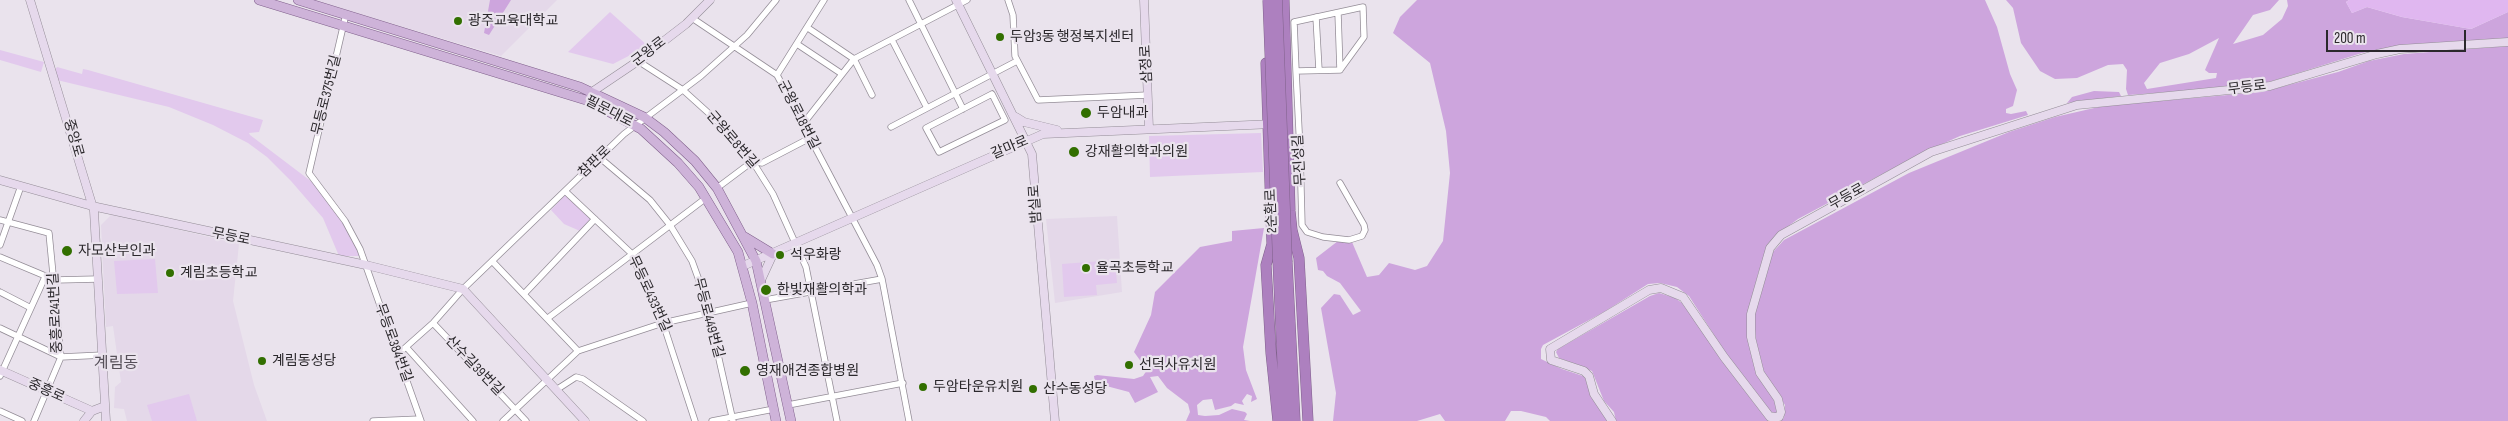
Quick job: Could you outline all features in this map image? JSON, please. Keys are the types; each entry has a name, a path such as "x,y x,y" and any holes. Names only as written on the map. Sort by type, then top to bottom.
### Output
{"highway":[{"path":"1263,0 1270,249 1266,265 1270,353 1278,421"},
{"path":"1269,0 1276,90 1288,123 1281,171 1285,221 1296,240"},
{"name":"2순환로","path":"1269,0 1283,262 1295,421"},
{"name":"2순환로","path":"1277,0 1285,421"},
{"path":"1284,0 1290,200 1292,230 1299,258 1302,329 1300,421"},
{"path":"1266,55 1276,78"},
{"path":"1266,112 1276,90"},
{"path":"1281,171 1290,200"},
{"path":"1270,249 1292,247 1299,258"},
{"path":"1302,329 1308,378 1308,421"}],"main road":[{"name":"중앙로","path":"30,0 92,206 106,421"},
{"name":"필문대로","path":"259,0 343,26 591,96 635,125 678,163 706,198 730,238 743,266 776,421"},
{"name":"필문대로","path":"298,0 346,14 591,96 644,117 685,151 717,188 756,261 791,421"},
{"name":"군왕로","path":"591,96 692,18 710,0"},
{"name":"삼정로","path":"1144,0 1150,128"},
{"name":"밤실로","path":"958,2 1032,154 1055,421"},
{"name":"무등로","path":"1612,421 1594,394 1589,376 1584,371 1551,360 1550,349 1649,290 1661,288 1683,296 1724,357 1770,417 1778,417 1781,412 1778,399 1760,372 1751,337 1751,314 1770,248 1781,235 1931,152 2077,105 2270,86 2400,49 2508,42"},
{"path":"1015,117 1024,122 1064,132"},
{"name":"갈마로","path":"743,266 1043,134 1288,123"},
{"name":"무등로","path":"0,180 92,206 366,265 463,289"},
{"path":"744,237 773,254 761,280"},
{"path":"463,289 585,421"},
{"name":"중흥로","path":"1,372 92,411"},
{"path":"84,421 92,411 105,406"}],"street":[{"name":"참판로","path":"463,289 599,157 644,117 683,90 752,30 776,0"},
{"path":"777,75 824,0"},
{"path":"909,0 963,109"},
{"path":"803,124 854,59 922,25 958,2 967,0"},
{"path":"1008,0 1013,15 1014,51 1017,61 1038,100 1148,96"},
{"name":"무진성길","path":"1340,70 1364,37 1363,8 1294,22 1296,71 1288,123 1304,229 1324,237 1349,240 1362,236 1365,230 1364,225 1340,183"},
{"path":"1296,71 1340,70 1338,13"},
{"name":"무등로375번길","path":"310,175 318,128 346,14"},
{"path":"1316,17 1319,70"},
{"name":"군왕로18번길","path":"692,18 777,75 877,265 882,279 909,421"},
{"path":"808,28 854,59 872,94"},
{"path":"892,40 927,108"},
{"path":"797,44 842,74"},
{"name":"군왕로8번길","path":"638,61 683,90 724,127 753,161 779,204 806,267 837,421"},
{"path":"891,126 1017,61"},
{"path":"992,94 1005,120 939,152 926,128 963,109 992,94"},
{"path":"717,188 753,161 762,163 810,138"},
{"name":"무등로449번길","path":"599,157 644,194 670,225 695,268 709,312 732,419"},
{"name":"무등로384번길","path":"310,175 347,224 366,265 420,420"},
{"path":"0,245 21,186"},
{"name":"무등로433번길","path":"565,191 631,254 663,323 695,421"},
{"path":"548,318 706,198"},
{"path":"524,294 595,219"},
{"path":"0,220 9,223"},
{"name":"중흥로241번길","path":"9,223 50,233 61,357 34,421"},
{"path":"0,257 55,280 98,279"},
{"path":"492,260 578,351"},
{"path":"1,372 45,277"},
{"path":"765,300 882,279"},
{"path":"397,355 433,323 463,289"},
{"path":"0,292 31,308"},
{"path":"503,421 578,351 663,323 752,303"},
{"name":"산수길39번길","path":"433,323 526,421"},
{"path":"0,328 61,357 102,355"},
{"path":"407,348 474,421"},
{"path":"556,390 576,377 584,380 643,421"},
{"path":"788,405 903,383"},
{"path":"712,421 732,419 774,409"},
{"path":"0,411 22,421"},
{"path":"373,421 420,420"}],"shaded area":[{"name":"광주교육대학교","path":"313,0 557,0 501,56"},
{"path":"490,0 511,0 489,35 484,33"},
{"path":"1417,0 1985,0 1997,27 2010,74 2017,90 2013,106 2006,109 2006,113 2026,111 2028,115 1960,136 1918,155 1798,219 1776,235 1768,247 1758,274 1749,312 1749,337 1752,358 1756,369 1776,400 1778,414 1769,411 1734,366 1689,296 1677,287 1660,283 1648,284 1604,312 1543,345 1541,349 1541,359 1583,376 1588,381 1594,399 1608,421 1550,421 1546,417 1521,411 1511,411 1505,421 1445,421 1440,414 1417,421 1333,421 1336,393 1321,308 1334,294 1340,295 1353,315 1361,311 1340,283 1327,276 1323,271 1318,270 1316,258 1338,241 1352,242 1367,277 1379,275 1389,263 1415,270 1427,266 1443,241 1450,173 1446,131 1430,63 1393,33 1400,17"},
{"path":"2006,0 2279,0 2270,10 2253,15 2233,44 2263,35 2282,19 2288,6 2287,0 2349,0 2346,2 2352,13 2367,7 2402,17 2471,29 2508,12 2508,38 2405,45 2362,53 2269,82 2225,88 2128,95 2126,89 2127,70 2123,64 2108,65 2077,78 2055,79 2040,71 2021,43 2013,8","holes":["2219,38 2205,70 2209,73 2217,73 2216,78 2147,89 2144,83 2160,63 2189,54"]},
{"path":"2349,0 2508,0 2508,12 2471,29 2402,17 2367,7 2352,13 2346,2"},
{"path":"610,12 648,46 613,64 568,52"},
{"path":"2508,46 2508,421 1779,421 1784,418 1785,405 1764,372 1757,353 1754,317 1772,253 1784,240 1909,173 2009,132 2055,117 2103,106 2262,92 2338,72 2369,61 2404,54"},
{"path":"0,50 44,62 41,72 0,60"},
{"path":"57,67 82,74 83,69 88,70 263,120 259,132 249,133 250,135 312,182 346,224 361,256 339,256 323,218 267,157 248,143 213,125 169,107 57,80 55,70"},
{"path":"2094,91 2119,92 2121,96 2067,103 2072,97"},
{"path":"1261,133 1263,172 1150,177 1149,136"},
{"path":"566,194 591,219 580,231 564,224 551,210"},
{"path":"112,214 239,244 233,301 254,385 267,421 127,421 124,409 114,408 115,387 121,382 113,326 106,327 101,225"},
{"name":"율곡초등학교","path":"1117,216 1122,292 1055,303 1046,219"},
{"path":"1264,228 1243,347 1246,370 1257,399 1251,402 1252,396 1247,394 1242,401 1244,405 1235,403 1231,406 1215,410 1212,399 1203,400 1197,405 1198,415 1219,415 1232,409 1245,412 1247,414 1244,420 1250,421 1186,421 1190,412 1188,404 1167,388 1158,376 1150,377 1158,392 1135,403 1129,392 1095,383 1094,376 1097,375 1134,379 1143,376 1149,367 1142,363 1134,352 1151,315 1155,292 1200,247 1232,241 1232,231"},
{"path":"155,259 158,293 117,294 114,261"},
{"path":"1115,260 1117,283 1096,285 1097,295 1064,297 1062,264"},
{"path":"1659,293 1675,298 1682,303 1754,403 1771,421 1616,421 1614,412 1604,401 1592,371 1559,358 1556,352 1558,349 1650,296"},
{"path":"189,394 197,421 152,421 147,405"}],"place":[{"name":"광주교육대학교","path":"458,21"},
{"name":"두암3동 행정복지센터","path":"1000,37"},
{"name":"두암내과","path":"1086,113"},
{"name":"강재활의학과의원","path":"1074,152"},
{"name":"자모산부인과","path":"67,251"},
{"name":"석우화랑","path":"780,255"},
{"name":"율곡초등학교","path":"1086,268"},
{"name":"계림초등학교","path":"170,273"},
{"name":"한빛재활의학과","path":"766,290"},
{"name":"계림동성당","path":"262,361"},
{"name":"선덕사유치원","path":"1129,365"},
{"name":"영재애견종합병원","path":"745,371"},
{"name":"두암타운유치원","path":"923,387"},
{"name":"산수동성당","path":"1033,389"}],"district":[{"name":"계림동","path":"116,364"}]}
